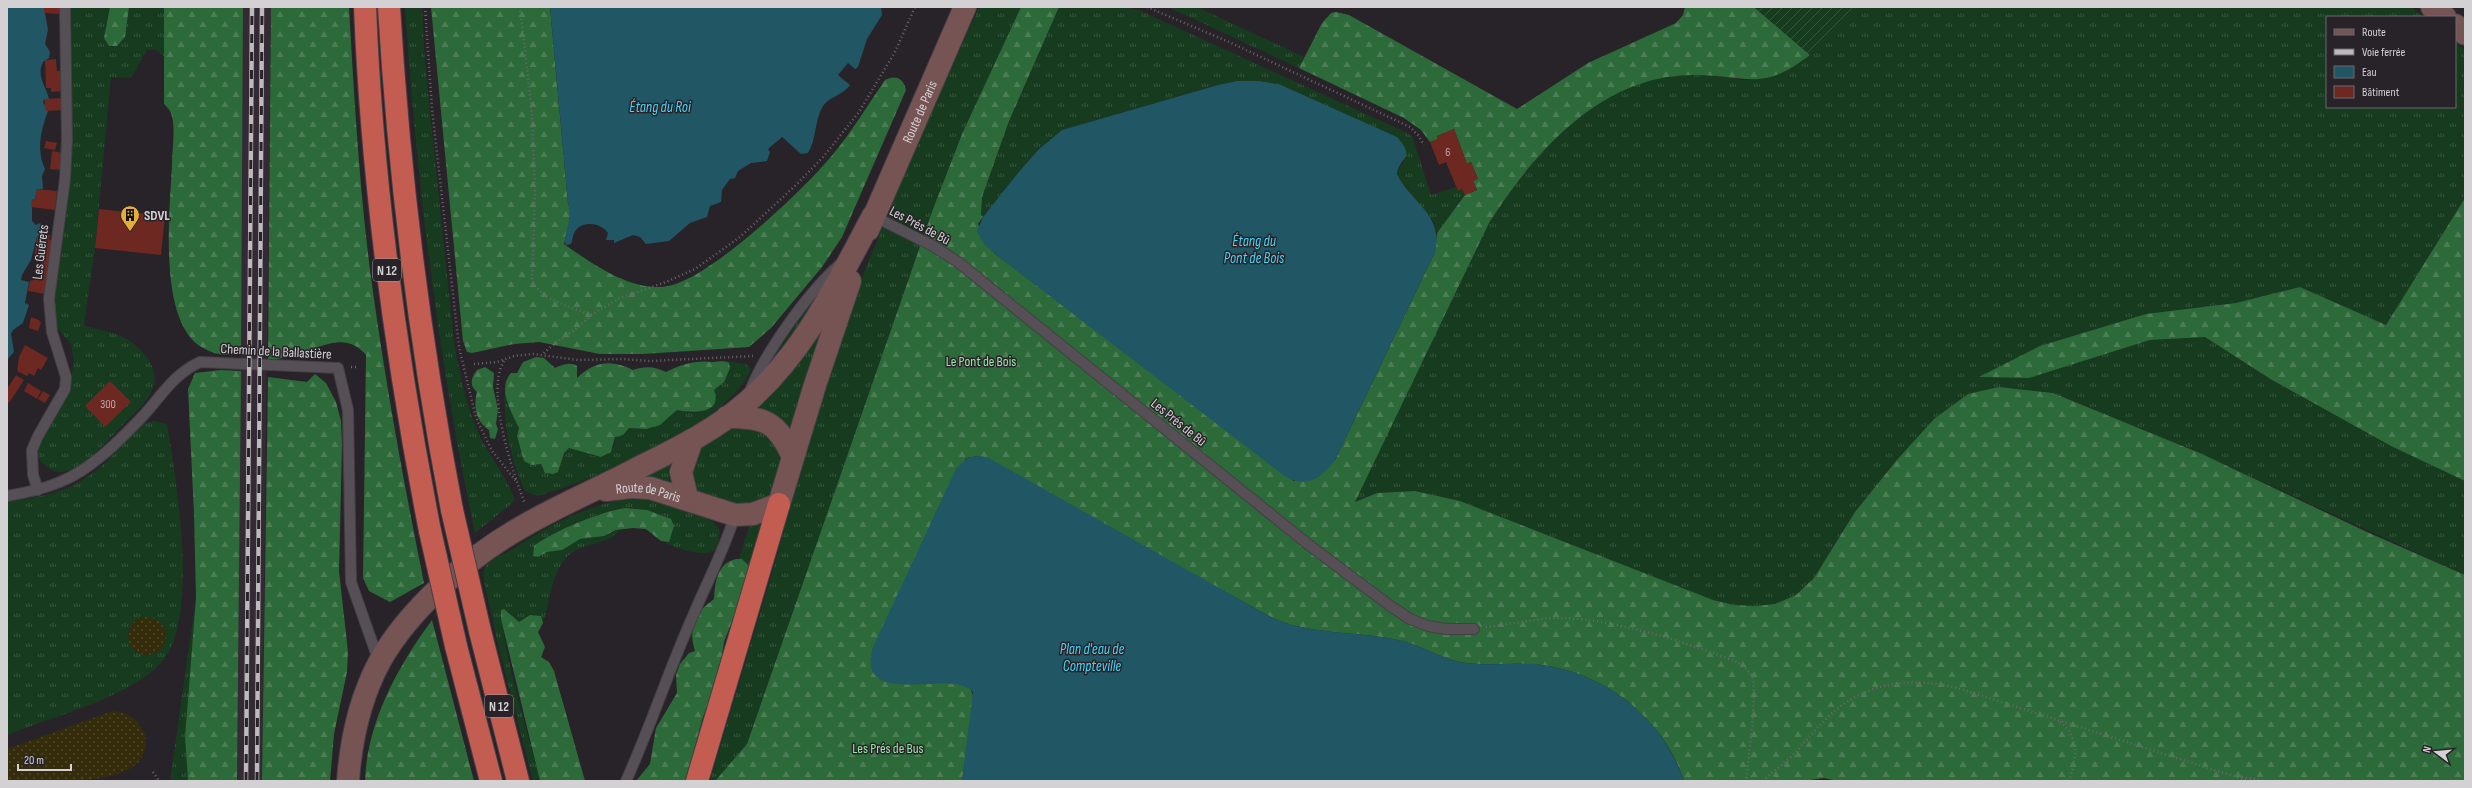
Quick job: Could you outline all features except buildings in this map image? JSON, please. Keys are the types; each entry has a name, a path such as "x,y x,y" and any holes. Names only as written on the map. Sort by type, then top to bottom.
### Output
{"highway":[{"name":"N 12","path":"365,7 376,171 390,296 406,400 430,531 456,646 491,781"},
{"name":"N 12","path":"389,7 396,110 409,243 428,376 452,510 480,631 518,781"},
{"path":"697,781 779,504"}],"street":[{"name":"Route de Paris","path":"592,492 692,440 728,417 746,403 798,348 817,319 873,216 965,7"},
{"path":"2432,7 2444,16"},
{"path":"2456,26 2465,34"},
{"name":"Route de Paris","path":"592,492 641,487 687,498 735,514 753,514 779,504 815,385 873,216"},
{"path":"728,417 748,417 769,423 784,438 793,457"},
{"path":"687,498 681,472 692,440"},
{"path":"348,781 352,744 358,717 379,663 403,628 461,569 520,528 592,492"}],"lane":[{"name":"Les Guérets","path":"38,490 33,475 32,450 38,436 62,395 66,376 52,332 49,299 64,179 67,140 65,7"},
{"name":"Les Prés de Bû","path":"873,216 933,246 958,262 1309,545 1400,612 1419,623 1437,628 1474,628"},
{"path":"746,403 758,370 767,356 823,279 853,253"},
{"name":"Chemin de la Ballastière","path":"7,496 38,490 60,482 85,469 138,420 168,384 183,372 200,362 338,368 348,410 351,582 379,663"},
{"path":"626,781 645,739 691,619 727,539 735,514"}],"path":[{"path":"425,7 432,109 459,347 476,418 492,450 516,481 501,418 499,382 501,365 504,361"},
{"path":"520,7 532,122 535,191 532,280 535,289 543,294 591,315"},
{"path":"543,354 554,343 580,328 591,315 618,299 666,282 695,269 740,237 797,184 824,156 859,112 895,52 915,7"},
{"path":"1147,7 1229,42 1410,127 1418,135 1424,145"},
{"path":"474,364 504,361 523,354 543,354 578,360 623,358 650,361 767,356"},
{"path":"1474,628 1560,618 1582,619 1623,627 1737,662 1746,668 1753,678 1755,696 1746,781"},
{"path":"1763,781 1794,754 1837,708 1864,692 1894,683 1912,681 1940,684 2057,719 2235,775 2249,781"},
{"path":"2057,719 2070,733 2076,746 2076,760 2069,781"},
{"path":"153,772 159,781"},
{"path":"2235,775 2267,781"}],"shaded area":[{"path":"243,7 271,7 262,781 237,781"}],"green space":[{"path":"68,7 110,7 104,38 109,46 117,46 125,37 129,7 164,7 165,57 157,50 147,50 131,78 111,77 95,248 84,325 125,338 138,347 149,360 152,367 154,382 152,390 134,414 96,452 75,468 59,472 49,468 40,461 37,449 70,385 74,361 71,344 56,327 52,301 58,251"},
{"path":"110,7 129,7 125,37 117,46 109,46 104,38"},
{"path":"164,7 243,7 241,353 222,355 212,352 203,348 188,335 178,315 172,291 169,236 174,131 171,113 164,104"},
{"path":"271,7 349,7 360,172 370,270 394,427 424,583 390,602 369,591 363,578 366,355 350,343 341,342 323,345 295,355 268,361"},
{"path":"405,7 422,7 425,62 454,342 462,380 468,406 477,430 505,478 515,501 475,533 450,402 431,271 416,139"},
{"path":"431,7 550,7 568,203 571,214 564,244 610,273 636,284 649,287 662,287 680,282 702,271 751,235 797,193 829,159 844,140 885,80 893,77 899,79 905,86 906,90 842,237 822,267 771,328 749,347 643,354 600,354 539,342 514,344 472,353 467,352 463,341"},
{"path":"979,7 1021,7 962,134 933,209 747,744 715,781 710,781 773,570 823,385 863,275 913,154"},
{"path":"1021,7 1059,7 1009,121 982,197 981,215 983,217 978,224 994,253 1294,481 1335,460 1435,252 1437,233 1465,195 1477,190 1473,181 1478,179 1471,162 1467,164 1454,129 1437,136 1438,139 1430,142 1421,130 1404,118 1299,68 1322,23 1331,13 1336,12 1349,15 1517,109 1588,63 1676,23 1683,15 1685,7 1754,7 1810,55 1793,67 1766,78 1741,79 1693,75 1660,78 1629,88 1601,103 1574,122 1527,170 1489,223 1355,502 1377,493 1415,491 1460,501 1713,600 1734,605 1756,606 1775,604 1796,595 1814,578 1855,512 1896,461 1934,419 1968,394 1999,387 2053,393 2202,454 2367,532 2465,575 2465,781 1837,781 1824,778 1803,781 1684,781 1675,759 1662,738 1647,719 1629,703 1609,689 1587,678 1564,669 1541,665 1466,663 1443,657 1406,642 1303,628 1284,622 1265,614 978,456 966,458 878,677 902,683 949,683 960,684 970,688 974,698 962,781 715,781 747,744 933,209 962,134"},
{"path":"1059,7 1127,7 1139,10 1407,133 1413,138 1431,195 1456,187 1458,191 1462,189 1465,195 1437,233 1433,221 1398,177 1398,170 1404,161 1237,81 1218,85 1062,130 1038,150 983,217 981,215 982,197 1009,121"},
{"path":"1168,7 1197,7 1304,57 1299,68"},
{"path":"1754,7 2411,7 2422,16 2326,16 2326,108 2456,108 2456,43 2465,51 2465,198 2386,325 2300,287 1980,377 2029,378 2150,340 2205,337 2272,380 2391,446 2465,481 2465,575 2193,450 2053,393 1896,461 1855,512 1814,578 1796,595 1775,604 1756,606 1734,605 1713,600 1460,501 1415,491 1377,493 1354,502 1489,223 1504,200 1522,177 1562,132 1585,112 1609,96 1634,84 1661,77 1685,75 1716,76 1749,80 1770,73 1810,55"},
{"path":"1754,7 1855,7 1810,55"},
{"path":"2465,198 2465,481 2391,446 2272,380 2205,337 2150,340 2029,378 1979,377 2040,346 2146,314 2236,303 2300,287 2386,325"},
{"path":"813,303 798,333 763,372 806,310"},
{"path":"833,316 792,436 751,410"},
{"path":"536,357 544,358 555,368 566,364 577,366 577,378 590,368 597,365 611,363 625,366 633,370 646,367 666,372 689,363 723,361 729,363 730,368 724,382 714,390 716,398 714,404 710,408 698,412 677,410 660,425 646,429 629,428 623,435 615,437 611,452 601,457 569,448 564,453 558,472 553,474 545,473 541,464 532,465 524,461 517,436 519,428 509,408 505,393 507,379 511,373 517,373 523,362"},
{"path":"725,361 746,364 751,369 739,389 717,409 689,429 623,464 590,478 537,496 525,491 515,466 508,438 505,410 506,383 507,403 519,428 517,436 520,445 536,465 541,464 542,469 558,472 564,453 569,448 574,448 593,456 607,455 614,447 615,437 629,428 646,429 665,421 677,410 697,413 711,408 714,390 723,381 728,372 729,364"},
{"path":"485,367 494,373 493,387 498,410 496,424 498,429 495,439 490,438 489,430 478,418 475,403 477,392 474,390 472,384 472,378 477,370"},
{"path":"221,370 241,371 237,781 188,781 185,737 196,598 194,513 188,389 195,373"},
{"path":"315,374 326,383 336,402 341,421 342,445 339,571 348,652 347,672 334,734 330,781 262,781 268,377 307,382"},
{"path":"154,421 167,424 180,513 183,584 180,617 172,644 160,664 146,676 128,687 88,706 7,735 7,502 55,492 81,481 105,463 134,431 147,423"},
{"path":"735,425 766,431 785,460 778,487 764,503 729,506 693,490 690,467 699,448"},
{"path":"679,454 675,488 631,481"},
{"path":"643,498 674,505 707,518 715,524 720,531 717,548 706,553 699,553 684,550 665,543 667,543 667,517 636,508 616,509 605,512 564,529 534,546 547,552 558,551 580,539 604,536 620,529 609,539 579,549 571,553 565,559 560,566 554,581 543,623 541,616 519,622 504,609 503,622 505,642 510,666 540,781 533,781 498,645 483,576 485,567 495,559 558,522 575,514 625,499"},
{"path":"626,508 647,510 671,519 674,526 669,542 661,541 646,529 633,528 616,530 604,536 580,539 562,550 547,552 538,557 533,556 534,546 552,534 592,517"},
{"path":"766,519 749,577 748,565 739,559 750,524"},
{"path":"742,559 748,565 749,577 724,642 720,670 702,720 686,781 636,781 650,764 656,728 677,693 676,675 680,664 689,653 695,651 692,634 696,617 704,607 714,599 716,580 721,569 730,561"},
{"path":"196,598 185,737 188,781 170,781"},
{"path":"504,609 519,622 530,615 541,616 543,623 538,632 545,647 541,657 549,662 554,671 585,781 540,781 501,619 501,610"},
{"path":"432,620 474,781 365,781 367,759 372,737 386,696 407,656"}],"sand":[{"path":"147,617 157,620 163,626 166,636 163,646 157,652 147,655 137,652 131,646 128,636 131,626 137,620"},
{"path":"113,711 123,713 131,717 138,723 145,734 145,749 137,764 123,772 105,777 84,780 41,782 7,781 7,749"}],"water":[{"path":"7,7 44,7 48,30 45,44 50,52 49,58 43,62 41,67 42,81 49,99 44,99 43,102 48,111 40,140 42,162 45,169 42,176 43,189 37,189 35,199 32,199 32,221 36,225 40,223 42,225 46,225 46,230 37,237 31,260 22,275 21,280 29,282 25,303 29,305 23,323 13,330 11,334 14,352 7,360"},
{"name":"Étang du Roi","path":"550,7 881,7 882,15 867,39 858,67 855,69 848,63 838,75 850,85 823,106 808,153 801,154 782,137 768,149 770,152 767,161 751,163 738,171 735,178 730,179 722,190 721,202 710,206 707,217 690,223 669,241 646,244 640,237 633,235 614,243 614,240 606,240 608,233 602,227 595,224 586,224 576,230 571,244 566,245 565,238 570,216"},
{"name":"Étang du Pont de Bois","path":"1237,81 1259,81 1281,85 1397,137 1403,144 1406,154 1398,168 1397,174 1403,184 1431,218 1437,239 1435,252 1335,460 1325,472 1314,479 1307,481 1301,482 1286,477 994,253 984,244 977,231 983,217 1018,173 1038,150 1062,130 1218,85"},
{"name":"Plan d'eau de Compteville","path":"978,456 987,457 1260,611 1284,622 1303,628 1406,642 1443,657 1466,663 1542,665 1565,670 1588,678 1609,689 1629,703 1647,719 1662,738 1675,759 1684,781 962,781 973,692 962,686 946,684 891,683 878,678 871,667 873,647 956,469 967,458"}],"railway":[{"path":"246,781 252,7"},
{"path":"257,781 262,7"}],"place":[{"name":"SDVL","path":"130,232"}],"park label":[{"name":"Le Pont de Bois","path":"981,361"},
{"name":"Les Prés de Bus","path":"888,748"}]}
